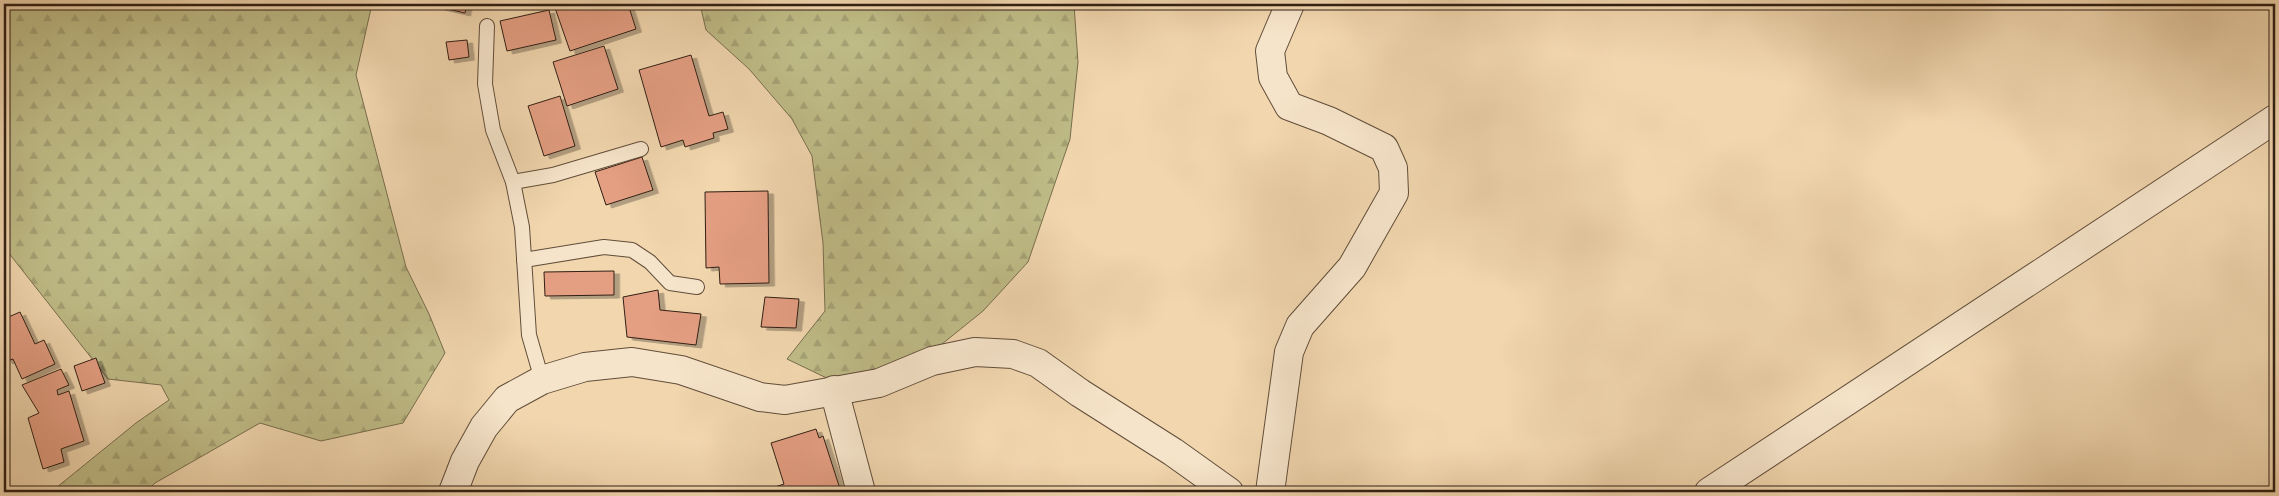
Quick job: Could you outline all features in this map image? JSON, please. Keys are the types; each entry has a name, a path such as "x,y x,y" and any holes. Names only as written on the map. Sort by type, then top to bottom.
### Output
{"street":[{"path":"1270,492 1289,352 1300,326 1352,267 1394,193 1393,168 1384,148 1329,121 1289,106 1273,77 1270,51 1290,4"},
{"path":"1709,492 2275,119"},
{"path":"453,492 465,461 484,427 507,399 542,380 585,367 632,362 681,370 760,397 785,400 834,390 879,384 941,359 975,352 1013,354 1038,363 1080,393 1173,452 1228,492"},
{"path":"834,390 861,492"}],"lane":[{"path":"487,26 485,84 493,130 513,182 522,227 530,335 542,380"},
{"path":"513,182 553,175 641,150"},
{"path":"524,260 604,247 632,250 650,262 670,283 697,287"}],"green space":[{"path":"4,4 372,4 356,75 406,267 429,314 445,353 403,423 321,441 260,423 155,483 146,492 51,492 136,423 169,400 161,385 108,379 4,247"},
{"path":"700,4 1074,4 1078,62 1070,139 1028,262 983,311 942,344 878,373 835,382 787,359 825,311 823,243 812,156 792,119 749,69 706,30"}],"building":[{"path":"440,4 467,4 465,13 439,7"},
{"path":"628,4 636,29 570,51 554,5"},
{"path":"549,10 556,40 507,51 500,21"},
{"path":"467,40 469,57 449,60 446,42"},
{"path":"604,46 618,89 567,106 553,62"},
{"path":"691,55 709,116 723,112 728,129 713,133 714,138 685,147 683,140 661,147 639,70"},
{"path":"560,96 575,146 544,156 528,106"},
{"path":"642,157 653,190 606,205 595,172"},
{"path":"768,191 769,283 720,284 719,267 706,268 705,192"},
{"path":"614,271 614,295 545,296 544,272"},
{"path":"658,290 660,310 701,314 696,345 627,337 623,297"},
{"path":"765,297 799,299 796,328 761,327"},
{"path":"20,312 35,344 44,340 55,364 22,379 13,359 7,361 4,354 4,319"},
{"path":"96,358 105,383 82,391 74,366"},
{"path":"61,369 69,385 57,390 58,395 69,391 84,441 61,449 64,462 43,469 28,418 39,413 22,385"},
{"path":"816,429 819,438 823,436 841,492 777,492 775,487 784,484 771,443"}]}
